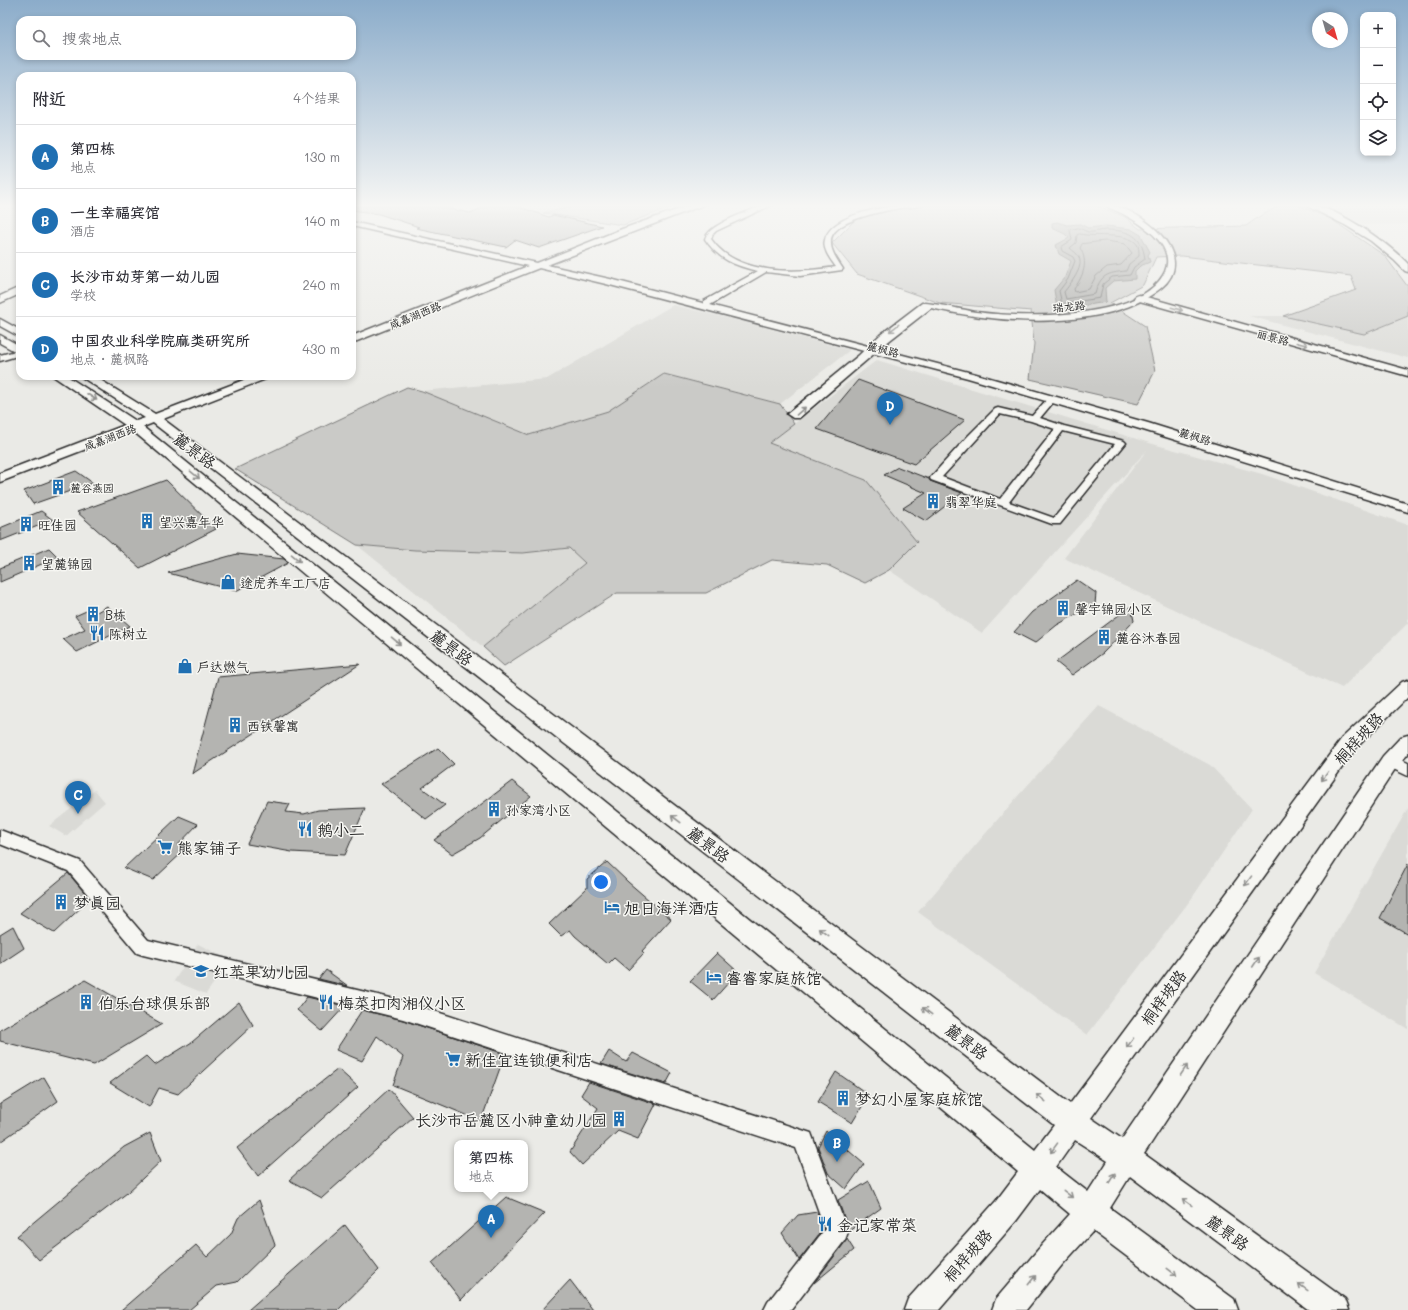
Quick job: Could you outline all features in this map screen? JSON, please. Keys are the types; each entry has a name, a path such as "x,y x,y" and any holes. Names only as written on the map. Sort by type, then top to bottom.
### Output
{"main road":[{"name":"咸嘉湖西路","path":"356,334 533,265"},
{"name":"咸嘉湖西路","path":"356,338 533,265"},
{"path":"546,265 873,348 1144,426 1408,508"},
{"name":"麓枫路","path":"547,265 707,303 873,348 976,372 1408,500"},
{"path":"3,287 16,284"},
{"path":"0,294 16,290"},
{"path":"0,300 16,291"},
{"name":"丽景路","path":"1147,296 1408,363"},
{"name":"丽景路","path":"1147,296 1408,373"},
{"path":"0,322 16,332"},
{"path":"0,338 16,348"},
{"name":"麓景路","path":"66,380 143,421 1037,1170 1223,1310"},
{"name":"麓景路","path":"91,380 143,421 1072,1122 1126,1157 1334,1310"},
{"name":"咸嘉湖西路","path":"0,478 243,380"},
{"name":"咸嘉湖西路","path":"0,473 253,380"},
{"name":"桐梓坡路","path":"920,1310 1006,1211 1349,743 1408,686"},
{"path":"1007,1310 1052,1255 1091,1212 1126,1157 1399,766 1408,742"}],"street":[{"path":"747,265 765,270 811,273 840,269 838,265"},
{"name":"瑞龙路","path":"873,348 926,306 985,317 1048,319 1097,315 1122,308 1147,296 1167,283 1173,275 1175,265"},
{"path":"707,303 765,270"},
{"path":"873,348 796,416 792,414 861,358 873,348"},
{"path":"0,357 16,351"},
{"path":"1034,420 1052,399"},
{"path":"998,411 1061,428 1121,443 1056,522 935,478 998,411"},
{"path":"1002,503 1061,428"},
{"path":"0,837 74,866 143,947 403,1010 804,1140 837,1232 776,1310"}],"shaded area":[{"path":"850,265 1152,265 1143,285 1110,303 1145,326 1155,371 1138,404 1030,379 1034,344 1031,311 940,303 857,274"},
{"path":"1259,265 1392,265 1408,287 1408,316 1364,334 1283,316 1356,290 1351,276"},
{"path":"673,305 749,323 850,350 780,404 664,374 608,411 529,435 422,391 547,379"},
{"path":"1249,316 1283,316 1364,334 1408,316 1408,358"},
{"path":"877,360 1153,444 1262,474 1408,525 1408,623 1342,688 1064,558 1147,450 982,633 889,570 916,542 769,443"},
{"path":"664,374 780,404 794,424 769,443 866,480 917,542 889,570 865,583 827,565 772,560 706,593 617,593 504,666 483,647 585,563 569,548 523,553 415,550 357,545 235,469 407,387 422,391 529,435 608,411"},
{"path":"357,545 415,550 523,553 569,548 585,563 483,647"},
{"path":"1099,706 1210,765 1252,809 1192,898 1087,1035 918,912 1017,797"},
{"path":"95,790 105,802 66,836 49,826"},
{"path":"1408,808 1408,1029 1314,973"},
{"name":"红苹果幼儿园","path":"198,944 230,960 206,994 174,981"}],"water":[{"path":"1069,265 1142,265 1135,271 1135,279 1113,281 1105,288 1106,302 1076,307 1057,308 1054,290 1065,277"}],"building":[{"path":"858,380 965,420 914,464 817,429"},
{"name":"翡翠华庭","path":"898,467 962,493 926,521 903,508 926,493 884,475"},
{"name":"麓谷燕园","path":"76,471 93,483 33,504 24,491"},
{"name":"望兴嘉年华","path":"166,480 216,529 140,568 77,512"},
{"name":"旺佳园","path":"41,511 53,520 0,541 0,528"},
{"name":"望麓锦园","path":"49,548 58,557 0,582 0,568"},
{"name":"途虎养车工厂店","path":"237,554 284,559 288,563 236,591 168,573"},
{"name":"馨宇锦园小区","path":"1077,580 1096,593 1095,604 1057,625 1035,643 1014,632 1032,612"},
{"name":"陈树立","path":"107,606 130,626 77,652 63,639 85,629 75,616 93,608 97,612"},
{"name":"麓谷沐春园","path":"1131,606 1134,621 1103,653 1072,675 1056,662"},
{"name":"西铁馨寓","path":"360,664 192,774 218,677"},
{"path":"438,748 454,764 422,788 445,805 426,819 381,784"},
{"name":"孙家湾小区","path":"512,781 531,796 480,838 452,854 434,840"},
{"name":"鹅小二","path":"267,801 290,804 286,812 304,814 318,810 365,808 345,855 292,852 247,844"},
{"name":"熊家铺子","path":"179,816 198,824 178,845 186,849 153,880 124,868"},
{"name":"旭日海洋酒店","path":"607,862 671,919 642,951 644,953 628,970 614,958 608,964 570,930 561,936 549,924 587,888 587,879"},
{"path":"1408,864 1408,934 1380,918"},
{"name":"梦真园","path":"68,873 90,899 54,933 20,913"},
{"path":"13,926 24,948 0,964 0,934"},
{"name":"睿睿家庭旅馆","path":"717,953 738,972 713,1000 690,981"},
{"path":"326,970 348,986 319,979"},
{"name":"伯乐台球俱乐部","path":"85,980 162,1024 94,1065 0,1041 0,1030"},
{"path":"307,997 345,1006 322,1031 297,1010"},
{"path":"239,1002 253,1025 178,1094 159,1088 149,1107 110,1083 146,1056 155,1065 192,1042"},
{"name":"新佳宜连锁便利店","path":"362,1010 403,1020 505,1054 481,1121 393,1085 403,1057 377,1036 362,1061 336,1050"},
{"path":"609,1051 626,1062 633,1053 672,1073 666,1084 601,1064"},
{"path":"338,1069 358,1087 258,1176 237,1148"},
{"name":"梦幻小屋家庭旅馆","path":"836,1072 869,1095 852,1123 818,1102"},
{"path":"44,1077 58,1101 0,1142 0,1104"},
{"path":"589,1082 656,1104 638,1139 618,1131 582,1165 570,1152 598,1108 581,1095"},
{"path":"389,1089 413,1117 322,1198 289,1180"},
{"path":"826,1131 864,1164 846,1189 828,1173 818,1147"},
{"path":"150,1133 161,1161 127,1193 39,1260 17,1236 124,1147"},
{"path":"869,1181 881,1208 849,1231 838,1200"},
{"path":"506,1197 545,1213 461,1300 432,1263"},
{"path":"259,1200 275,1245 237,1282 217,1286 189,1310 121,1310 196,1245 207,1257 231,1234 238,1218"},
{"path":"817,1212 823,1229 799,1260 782,1233 798,1215"},
{"path":"345,1225 379,1270 338,1310 248,1310"},
{"path":"847,1239 854,1250 814,1283 846,1241"},
{"path":"570,1280 593,1310 542,1310"}],"place":[{"name":"中国农业科学院麻类研究所","path":"890,425"},
{"name":"麓谷燕园","path":"58,487"},
{"name":"翡翠华庭","path":"933,501"},
{"name":"望兴嘉年华","path":"147,521"},
{"name":"旺佳园","path":"26,524"},
{"name":"望麓锦园","path":"29,563"},
{"name":"途虎养车工厂店","path":"228,582"},
{"name":"馨宇锦园小区","path":"1063,608"},
{"name":"B栋","path":"93,614"},
{"name":"陈树立","path":"97,633"},
{"name":"麓谷沐春园","path":"1104,637"},
{"name":"户达燃气","path":"185,666"},
{"name":"西铁馨寓","path":"235,725"},
{"name":"孙家湾小区","path":"494,809"},
{"name":"长沙市幼芽第一幼儿园","path":"78,814"},
{"name":"鹅小二","path":"305,829"},
{"name":"熊家铺子","path":"165,847"},
{"name":"梦真园","path":"61,902"},
{"name":"旭日海洋酒店","path":"612,907"},
{"name":"红苹果幼儿园","path":"201,971"},
{"name":"睿睿家庭旅馆","path":"714,977"},
{"name":"伯乐台球俱乐部","path":"86,1002"},
{"name":"梅菜扣肉湘仪小区","path":"326,1002"},
{"name":"新佳宜连锁便利店","path":"453,1059"},
{"name":"梦幻小屋家庭旅馆","path":"843,1098"},
{"name":"长沙市岳麓区小神童幼儿园","path":"619,1119"},
{"name":"一生幸福宾馆","path":"837,1162"},
{"name":"金记家常菜","path":"825,1224"},
{"name":"第四栋","path":"491,1238"}]}
